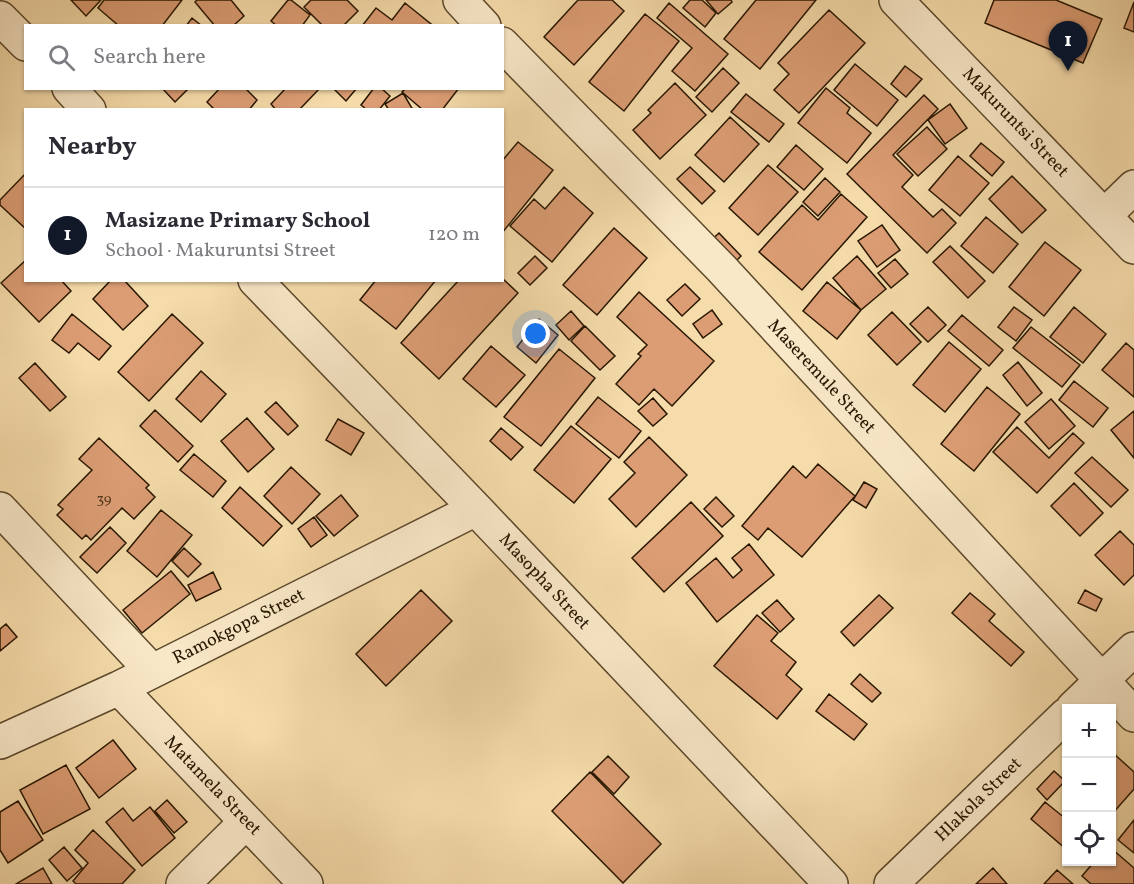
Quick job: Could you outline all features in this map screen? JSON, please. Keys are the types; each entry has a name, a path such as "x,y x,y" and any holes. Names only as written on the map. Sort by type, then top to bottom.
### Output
{"street":[{"path":"460,0 482,24"},
{"name":"Makuruntsi Street","path":"896,0 1134,247"},
{"path":"0,18 24,42"},
{"name":"Maseremule Street","path":"504,46 720,268 1134,715"},
{"path":"71,90 87,108"},
{"path":"1104,216 1134,187"},
{"name":"Masopha Street","path":"257,282 476,509 822,881"},
{"path":"0,509 152,670"},
{"name":"Ramokgopa Street","path":"0,742 119,688 476,509"},
{"path":"1077,704 1134,649"},
{"name":"Matamela Street","path":"119,688 306,884"},
{"name":"Hlakola Street","path":"891,884 1062,719"},
{"path":"183,884 246,822"}],"building":[{"path":"71,0 101,0 86,16"},
{"path":"104,0 182,0 164,24 117,24 98,8"},
{"path":"197,0 231,0 244,16 235,24 213,24 195,2"},
{"path":"288,0 310,15 303,24 275,24 271,21"},
{"path":"311,0 347,0 358,11 345,24 321,24 304,7"},
{"path":"578,0 612,0 624,11 574,65 544,37"},
{"path":"690,0 702,0 716,13 705,27 683,8"},
{"path":"706,0 731,0 732,2 718,14"},
{"path":"756,0 816,0 760,69 724,39"},
{"path":"994,0 1056,0 1102,19 1083,63 985,23"},
{"path":"1134,2 1134,32 1124,28"},
{"path":"405,3 431,24 364,24 376,8 392,20"},
{"path":"669,3 728,54 695,91 672,71 692,48 657,18"},
{"path":"829,10 865,43 799,113 774,90 789,74 778,63"},
{"path":"645,14 679,41 624,111 589,82"},
{"path":"192,18 200,24 188,24"},
{"path":"855,64 898,100 877,126 834,90"},
{"path":"905,66 922,79 906,97 891,84"},
{"path":"723,68 739,83 712,112 696,97"},
{"path":"675,83 706,115 660,159 633,130 651,113 648,110"},
{"path":"826,88 850,108 847,113 871,133 847,163 798,123"},
{"path":"164,90 187,90 175,102"},
{"path":"218,90 247,90 257,100 251,108 213,108 207,102"},
{"path":"284,90 318,90 301,108 274,108 271,104"},
{"path":"335,90 355,90 346,101"},
{"path":"372,90 383,90 390,96 381,108 365,108 361,105"},
{"path":"404,90 457,90 444,108 421,108 402,92"},
{"path":"403,93 412,108 388,108 385,104"},
{"path":"746,94 784,124 769,142 731,112"},
{"path":"924,95 938,109 893,155 913,175 902,187 933,217 942,209 956,223 927,253 847,174"},
{"path":"950,104 967,128 945,144 928,120"},
{"path":"730,117 759,144 724,182 695,155"},
{"path":"927,127 947,149 918,176 897,154"},
{"path":"518,142 553,170 504,231 504,159"},
{"path":"981,143 1004,162 992,176 970,156"},
{"path":"796,145 823,169 804,190 777,167"},
{"path":"958,156 989,183 960,216 929,190"},
{"path":"768,165 798,192 758,235 729,208"},
{"path":"690,167 715,191 702,204 677,179"},
{"path":"24,175 24,227 0,205 0,200"},
{"path":"1012,176 1046,210 1022,233 989,199"},
{"path":"825,178 840,192 818,216 803,202"},
{"path":"564,187 593,213 552,262 510,226 534,199 545,209"},
{"path":"841,194 867,217 802,290 759,252 802,205 818,220"},
{"path":"986,217 1018,244 993,273 961,246"},
{"path":"882,225 900,250 877,267 858,241"},
{"path":"614,228 647,258 597,315 563,285"},
{"path":"719,233 741,256 731,266 708,243"},
{"path":"1045,242 1081,270 1044,316 1009,287"},
{"path":"950,246 985,281 968,298 933,262"},
{"path":"535,256 547,268 530,285 518,273"},
{"path":"857,256 886,289 861,310 833,278"},
{"path":"895,259 908,274 891,288 878,273"},
{"path":"24,262 24,282 63,282 71,291 39,322 1,283"},
{"path":"504,280 518,293 439,379 401,343 457,282 504,282"},
{"path":"109,282 126,282 148,306 123,330 93,299"},
{"path":"374,282 434,282 396,329 360,300"},
{"path":"827,282 861,310 837,339 803,311"},
{"path":"685,284 700,299 682,316 667,300"},
{"path":"639,292 714,361 672,406 654,389 639,405 616,384 641,356 638,354 647,345 617,317"},
{"path":"928,307 946,325 928,342 910,324"},
{"path":"1014,307 1032,320 1016,341 998,327"},
{"path":"1074,307 1106,334 1083,363 1050,337"},
{"path":"712,310 722,324 703,338 693,324"},
{"path":"571,311 584,326 569,340 556,325"},
{"path":"892,312 921,342 897,365 868,335"},
{"path":"72,314 111,346 99,360 78,343 69,353 52,340"},
{"path":"172,314 203,343 149,401 118,372"},
{"path":"962,315 1003,350 989,366 948,331"},
{"path":"539,319 558,335 536,363 517,347"},
{"path":"585,326 615,356 600,370 571,341"},
{"path":"1031,327 1080,365 1062,387 1013,348"},
{"path":"949,342 981,369 945,412 913,385"},
{"path":"1126,343 1134,350 1134,397 1102,370"},
{"path":"491,346 525,375 496,407 463,379"},
{"path":"559,349 595,378 541,446 504,417"},
{"path":"1018,362 1042,393 1027,406 1003,375"},
{"path":"35,363 66,397 50,411 19,378"},
{"path":"201,371 226,394 201,422 176,399"},
{"path":"1074,381 1108,408 1093,427 1059,400"},
{"path":"987,387 1020,414 974,471 941,444"},
{"path":"598,397 641,431 619,458 576,424"},
{"path":"653,398 667,414 653,426 638,411"},
{"path":"1051,399 1075,426 1049,449 1025,422"},
{"path":"276,402 298,426 288,435 265,412"},
{"path":"155,410 193,446 178,462 140,426"},
{"path":"1134,411 1134,458 1111,430"},
{"path":"247,418 274,449 248,472 221,441"},
{"path":"338,419 364,433 351,455 326,440"},
{"path":"571,426 611,459 574,503 534,470"},
{"path":"1017,427 1049,458 1073,433 1084,443 1037,493 993,452"},
{"path":"501,428 523,447 511,460 490,441"},
{"path":"649,437 687,475 636,527 609,499 635,473 624,462"},
{"path":"99,438 149,485 146,488 155,497 134,519 122,508 91,540 86,535 82,539 57,515 63,509 58,505 92,470 79,459"},
{"path":"194,454 226,481 213,497 180,470"},
{"path":"1092,457 1128,490 1111,507 1075,473"},
{"path":"818,464 855,496 802,557 768,528 758,540 742,526 793,466 806,478"},
{"path":"291,467 320,494 292,524 264,496"},
{"path":"864,482 877,489 866,508 853,500"},
{"path":"1074,483 1103,513 1080,536 1051,506"},
{"path":"240,487 282,526 263,546 222,508"},
{"path":"341,495 358,516 334,536 316,516"},
{"path":"716,497 734,516 722,527 704,509"},
{"path":"691,502 723,536 664,592 632,558"},
{"path":"161,510 192,535 157,577 127,551"},
{"path":"314,517 327,535 311,547 298,529"},
{"path":"110,527 126,543 97,573 80,557"},
{"path":"1120,531 1134,545 1134,575 1124,585 1095,555"},
{"path":"749,544 774,575 717,622 686,583 716,558 733,578 742,570 732,558"},
{"path":"184,548 201,564 188,577 172,561"},
{"path":"171,571 190,594 142,633 123,610"},
{"path":"213,572 221,589 196,601 188,585"},
{"path":"421,590 452,621 386,686 356,654"},
{"path":"1085,590 1102,599 1096,611 1078,603"},
{"path":"970,593 995,614 989,621 1024,652 1011,666 952,613"},
{"path":"879,595 893,608 854,646 841,632"},
{"path":"777,600 794,619 780,632 762,613"},
{"path":"757,615 778,633 771,641 796,662 786,675 802,689 777,719 714,666"},
{"path":"6,624 17,637 0,651 0,629"},
{"path":"860,674 881,693 872,702 851,684"},
{"path":"829,694 867,724 854,740 816,711"},
{"path":"113,740 136,769 99,798 76,768"},
{"path":"608,756 629,777 614,794 592,772"},
{"path":"1116,756 1134,772 1134,789 1116,809"},
{"path":"66,765 90,809 43,834 20,790"},
{"path":"1054,771 1062,778 1062,784 1047,800 1037,789"},
{"path":"590,772 661,844 623,883 552,811"},
{"path":"167,800 187,822 174,833 155,811"},
{"path":"18,801 43,840 8,863 0,850 0,812"},
{"path":"1045,802 1062,816 1062,846 1031,819"},
{"path":"150,807 175,838 142,866 106,822 123,808 133,821"},
{"path":"1134,820 1134,853 1118,840"},
{"path":"93,830 135,870 122,884 76,884 73,881 88,863 75,850"},
{"path":"64,847 82,868 67,881 49,860"},
{"path":"1116,852 1134,868 1134,884 1091,884 1082,876 1091,866 1116,866"},
{"path":"43,868 52,884 16,884"},
{"path":"993,868 1007,884 976,884"},
{"path":"1057,870 1073,884 1044,884"}],"place":[{"name":"Masizane Primary School","path":"1068,71"}]}
